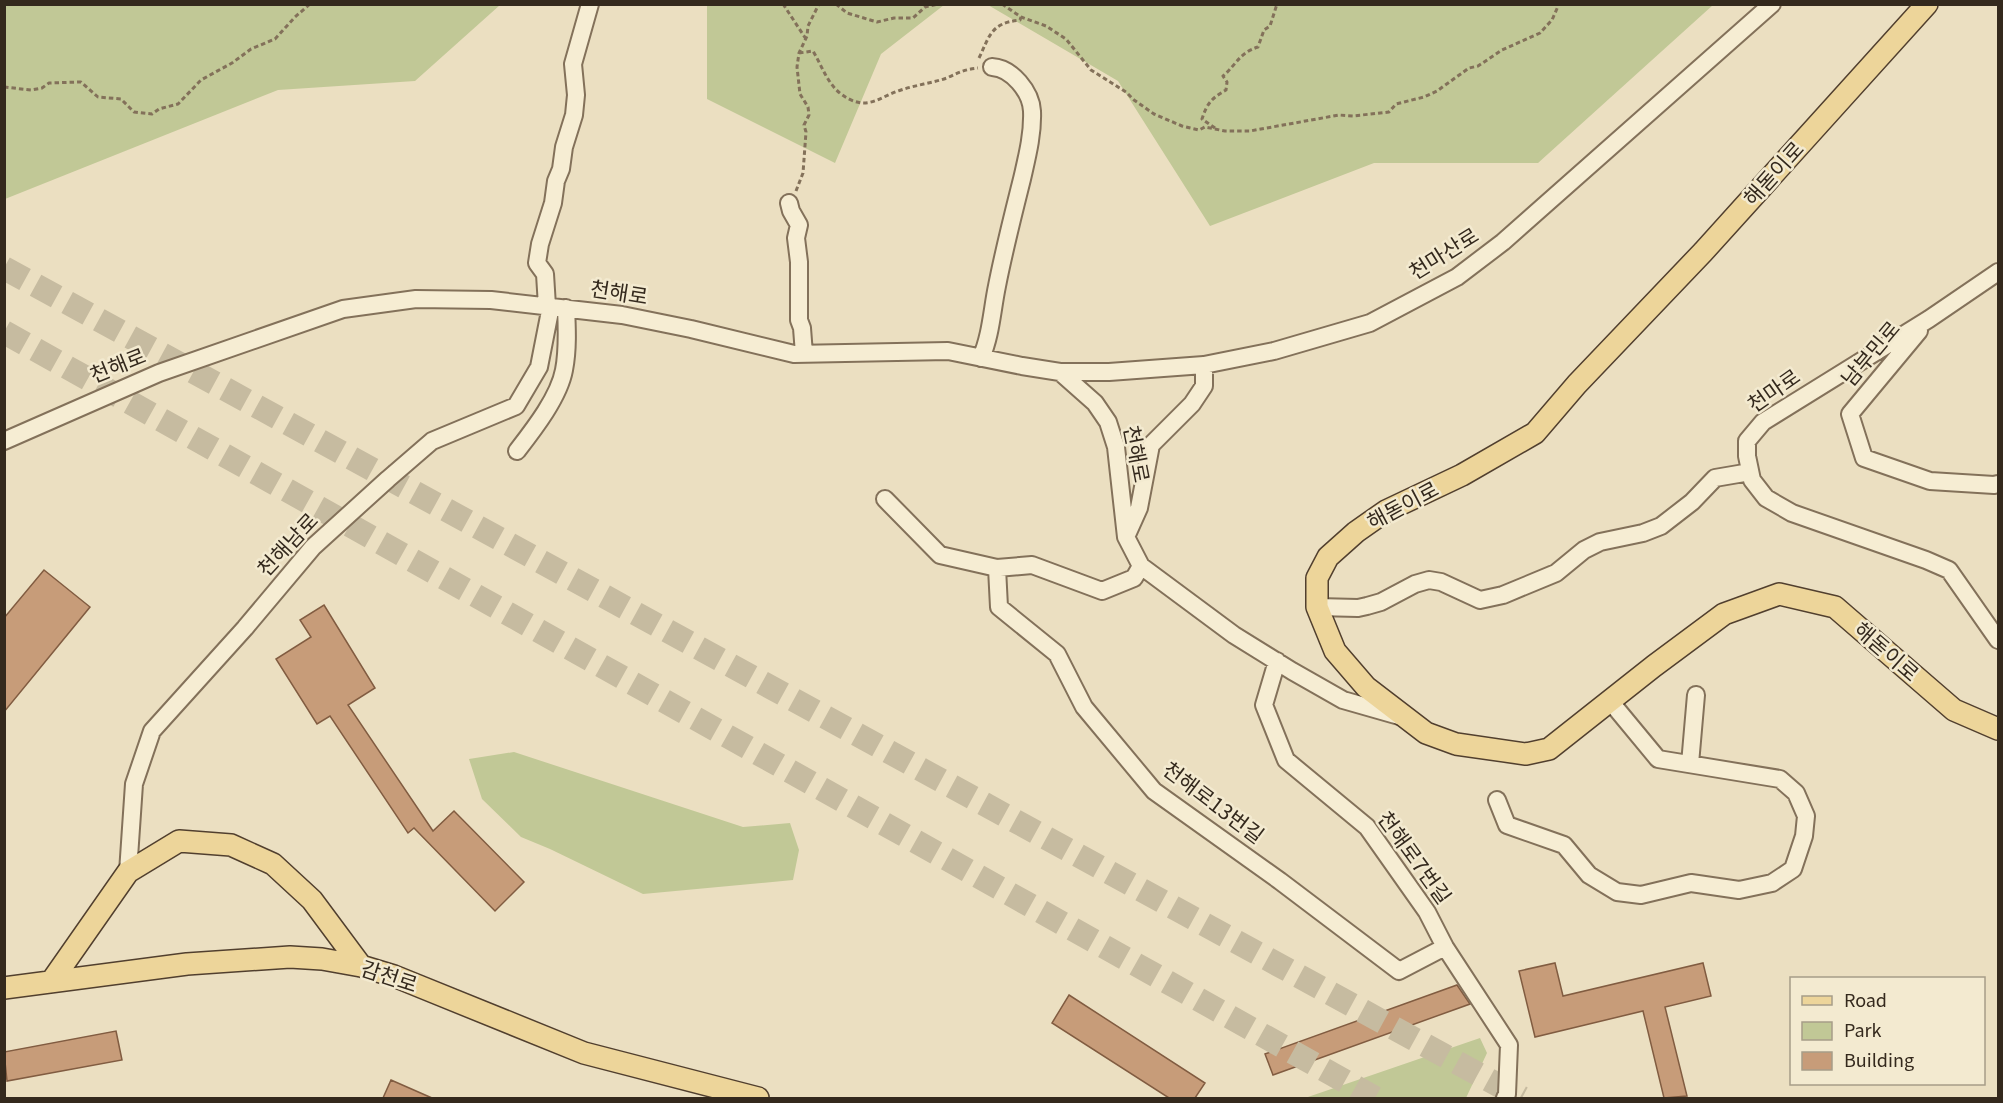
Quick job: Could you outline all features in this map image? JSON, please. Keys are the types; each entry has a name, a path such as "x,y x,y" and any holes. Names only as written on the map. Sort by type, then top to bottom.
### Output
{"main road":[{"name":"해돋이로","path":"1927,4 1703,252 1577,384 1534,433 1462,475 1386,511 1356,532 1328,557 1317,578 1317,607 1335,651 1366,687 1426,734 1456,744 1526,754 1549,749 1724,614 1779,594 1834,607 1954,710 1998,729"},
{"path":"51,982 128,872 179,841 231,845 273,864 312,900 361,966"},
{"name":"감천로","path":"4,988 187,964 290,957 322,959 361,966 394,976 584,1053 758,1098"}],"street":[{"path":"517,451 542,415 561,380 566,361 555,307 545,274 537,263 540,244 553,203 556,181 561,169 564,147 574,115 576,95 573,64 590,4"},
{"name":"천마산로","path":"1060,372 1108,372 1204,365 1274,351 1370,323 1457,277 1503,242 1772,4"},
{"path":"981,358 989,334 997,286 1027,156 1032,110 1029,97 1013,76 999,68 992,67"},
{"path":"789,203 799,225 796,238 799,262 799,320 802,328 804,354"},
{"name":"천마로","path":"1998,272 1929,319 1763,422 1747,441 1752,480 1766,498 1792,513 1949,570 1998,640"},
{"name":"천해로","path":"4,441 159,373 343,309 416,299 491,300 633,318 691,329 794,354 948,351 1060,372 1095,403 1108,422 1116,447 1126,537 1141,567 1234,635 1343,700 1403,717"},
{"name":"천해남로","path":"128,872 134,784 152,731 245,628 313,547 388,479 432,441 516,406 539,368 555,307"},
{"name":"남부민로","path":"1929,319 1850,414 1864,458 1930,481 1994,486 1998,484"},
{"name":"천해로","path":"1126,537 1139,508 1151,445 1192,404 1204,386 1204,365"},
{"path":"1317,607 1358,608 1367,606 1429,580 1441,582 1480,600 1503,596 1556,573 1584,550 1600,542 1643,533 1661,526 1692,502 1714,478 1750,472"},
{"path":"885,499 940,555 997,568 1032,565 1102,591 1134,578 1141,567"},
{"name":"천해로13번길","path":"997,568 999,607 1057,654 1084,707 1154,791 1280,881 1399,971 1445,947"},
{"name":"천해로7번길","path":"1277,661 1264,705 1286,760 1368,827 1427,912 1445,947 1509,1045 1507,1094 1504,1098"},
{"path":"1690,764 1696,695"},
{"path":"1497,800 1507,825 1564,845 1589,875 1617,892 1641,895 1691,883 1739,890 1772,883 1793,869 1804,836 1806,816 1796,793 1780,779 1658,759 1610,701"}],"path":[{"path":"4,87 31,90 42,88 49,83 81,82 98,97 121,99 134,112 153,114 159,109 178,104 201,80 232,63 251,49 276,39 310,4"},
{"path":"783,4 806,39"},
{"path":"789,203 803,172 806,132 804,125 809,115 808,107 800,94 797,67 799,53 806,39 808,26 819,4"},
{"path":"836,4 847,13 878,22 894,18 913,18 925,7 938,4"},
{"path":"1002,4 1021,17 1046,26 1066,39 1091,70 1126,92 1154,114 1182,126 1199,130 1205,128 1250,131 1339,115 1353,116 1389,112 1396,104 1437,91 1469,68 1478,66 1502,50 1540,33 1552,20 1559,4"},
{"path":"1216,130 1202,119 1203,115 1212,99 1226,90 1227,82 1223,76 1239,56 1258,47 1264,30 1270,26 1277,4"},
{"path":"992,67 978,63 988,34 1004,22 1020,20 1021,17"},
{"path":"799,53 813,51 828,81 840,93 861,103 874,102 898,90 946,78 959,71 992,67"}],"green space":[{"path":"5,4 500,5 415,81 278,90 5,199"},
{"path":"707,4 944,5 881,54 835,163 707,99"},
{"path":"988,5 1713,5 1538,163 1374,163 1210,226 1118,81"},
{"path":"514,752 743,827 790,823 799,850 793,880 643,894 521,837 482,799 469,759"},
{"path":"1480,1038 1487,1053 1466,1098 1305,1098"}],"building":[{"path":"44,570 90,607 4,712 4,618"},
{"path":"324,605 375,688 348,705 433,831 454,811 524,882 495,911 414,828 408,833 330,716 317,724 276,659 311,637 300,620"},
{"path":"1555,963 1563,996 1703,963 1711,996 1665,1007 1687,1096 1664,1098 1643,1011 1535,1037 1519,971"},
{"path":"1457,985 1470,1004 1273,1075 1265,1054"},
{"path":"1069,995 1205,1083 1195,1098 1169,1098 1052,1023"},
{"path":"116,1031 122,1060 7,1081 4,1052"},
{"path":"391,1080 432,1098 383,1098"}],"tunnel":[{"path":"4,268 1522,1098"},
{"path":"4,332 1375,1098"}]}
